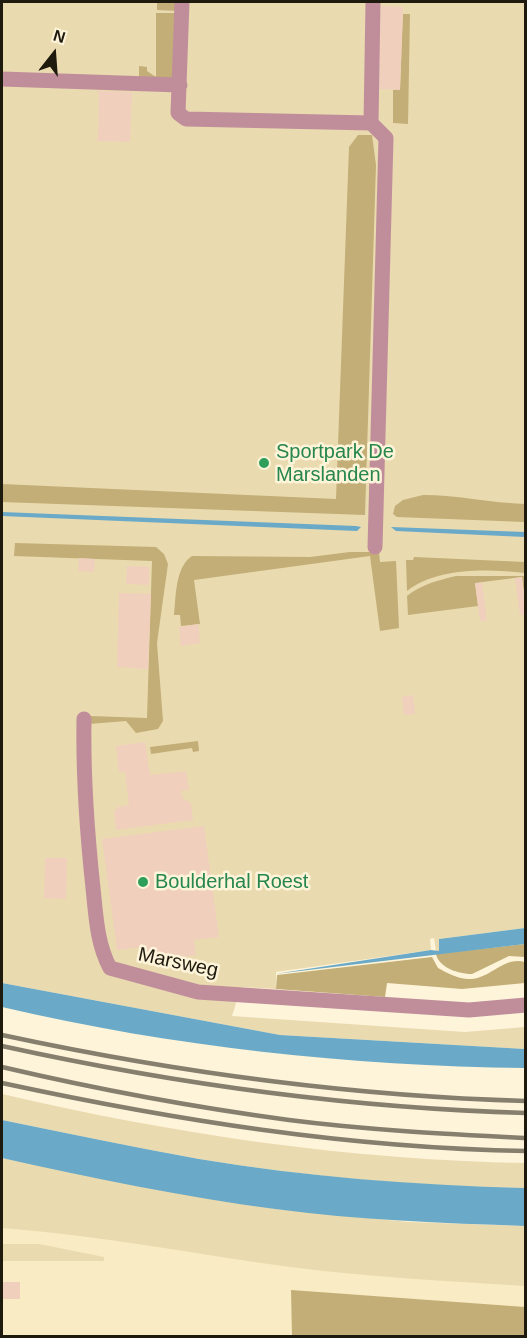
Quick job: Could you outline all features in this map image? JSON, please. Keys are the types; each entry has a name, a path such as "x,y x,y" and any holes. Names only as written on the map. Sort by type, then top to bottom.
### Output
{"street":[{"path":"182,2 178,113 186,119 371,123 387,138 375,547"},
{"path":"371,123 374,2"},
{"path":"2,79 180,85"},
{"name":"Marsweg","path":"84,719 84,795 90,854 99,938 110,968 198,992 469,1010 525,1005"}],"shaded area":[{"name":"Sportpark De Marslanden","path":"2,2 525,2 525,928 439,939 439,951 436,951 434,938 430,939 431,950 276,972 276,989 241,987 232,1016 465,1032 525,1027 525,1049 280,1035 2,983"},
{"path":"157,2 178,2 178,11 157,10"},
{"path":"156,13 177,13 174,77 168,81 139,80 139,66 147,67 147,71 156,77"},
{"path":"403,14 410,14 408,124 393,123 393,90 400,89"},
{"path":"358,135 372,135 376,165 365,515 2,502 2,484 336,499 349,147"},
{"path":"423,495 525,504 525,522 397,517 393,514 395,506 403,500"},
{"path":"15,543 156,547 164,554 168,564 157,643 163,721 158,729 136,733 126,721 89,724 90,716 147,718 152,561 14,556"},
{"path":"350,552 379,552 380,562 396,561 399,628 380,631 370,556 194,580 200,624 181,626 180,615 174,615 179,575 186,561 192,556 310,557"},
{"path":"414,557 525,562 525,573 480,571 448,574 419,583 407,591 406,560 413,560"},
{"path":"456,576 525,576 525,600 522,577 475,583 478,606 408,615 407,596 425,585"},
{"path":"198,741 199,751 193,752 192,748 151,754 150,747"},
{"path":"525,944 525,957 509,956 472,974 450,969 441,963 436,954"},
{"path":"432,957 438,968 454,976 467,979 478,978 504,964 525,962 525,983 462,989 387,983 385,997 276,989 277,975"},
{"path":"2,1094 196,1133 262,1142 393,1157 525,1163 525,1188 361,1180 199,1159 2,1120"},
{"path":"2,1158 276,1209 409,1222 525,1226 525,1286 319,1270 110,1240 2,1228"},
{"path":"2,1196 525,1254 525,1336 2,1336"},
{"path":"2,1244 39,1244 104,1257 104,1261 2,1261"},
{"path":"291,1290 525,1307 525,1335 292,1336"}],"water":[{"path":"2,512 361,527 357,531 2,516"},
{"path":"391,527 525,532 525,537 396,531"},
{"path":"525,928 525,944 275,974 431,950 439,951 439,939"},
{"path":"2,983 280,1035 525,1049 525,1068 328,1058 262,1052 131,1033 2,1007"},
{"path":"2,1120 199,1159 280,1171 443,1185 525,1188 525,1226 306,1213 206,1199 104,1180 2,1158"}],"building":[{"path":"381,6 403,7 400,90 378,89"},
{"path":"95,91 132,92 130,142 95,141 98,139 99,93"},
{"path":"79,558 95,559 94,572 78,571"},
{"path":"127,566 149,567 149,585 126,584"},
{"path":"522,577 526,615 520,615 515,578"},
{"path":"475,583 482,583 487,620 480,621"},
{"path":"119,593 151,594 148,669 117,667"},
{"path":"198,624 200,643 181,646 179,627"},
{"path":"413,695 415,714 404,715 402,697"},
{"path":"145,742 150,775 186,771 189,790 181,791 182,797 191,804 193,820 116,830 114,812 118,807 129,805 125,772 119,772 116,746"},
{"path":"204,826 219,937 194,940 196,955 144,962 142,947 117,950 102,839"},
{"path":"45,858 67,858 66,899 44,898"},
{"path":"2,1282 20,1282 20,1299 2,1299"}],"railway":[{"path":"2,1035 132,1060 262,1080 394,1094 526,1101"},
{"path":"2,1046 132,1072 262,1092 393,1106 526,1113"},
{"path":"2,1067 144,1097 289,1120 377,1129 526,1138"},
{"path":"2,1083 131,1109 262,1130 393,1144 526,1151"}],"place":[{"name":"Sportpark De Marslanden","path":"264,463"},
{"name":"Boulderhal Roest","path":"143,882"}]}
